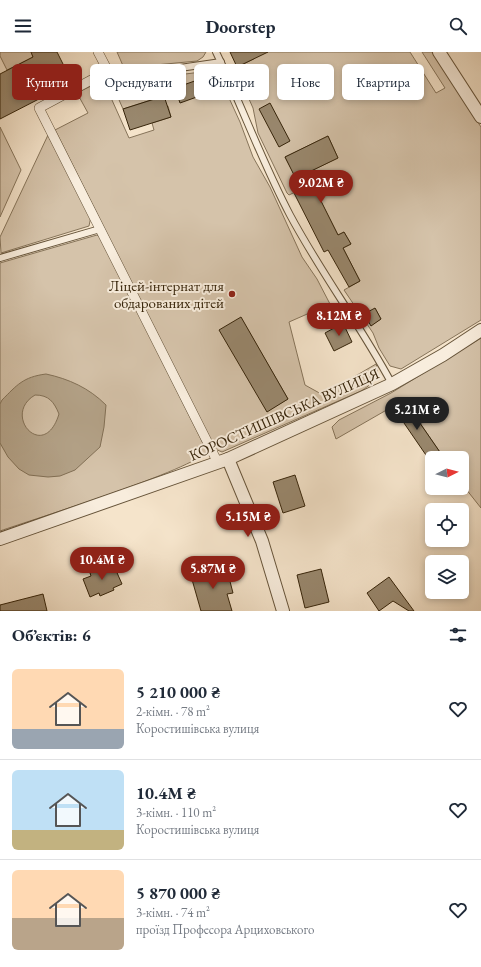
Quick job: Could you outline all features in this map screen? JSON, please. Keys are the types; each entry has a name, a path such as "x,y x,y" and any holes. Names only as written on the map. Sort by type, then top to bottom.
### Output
{"street":[{"path":"98,52 104,64"},
{"path":"439,52 481,117"},
{"path":"90,81 39,108 100,229 223,461 262,541 283,611"},
{"name":"КОРОСТИШІВСЬКА ВУЛИЦЯ","path":"0,539 223,461 392,384 443,355 481,330"}],"lane":[{"path":"216,52 261,156 291,216 335,292 371,345 392,384"},
{"path":"186,67 221,62"},
{"path":"0,258 100,229"}],"shaded area":[{"path":"0,52 31,52 33,57 19,64 12,64 12,68 7,70 0,56"},
{"path":"117,52 206,52 203,57 197,61 166,64 122,64"},
{"path":"251,52 410,52 418,64 342,64 342,100 424,100 424,74 436,93 445,88 422,52 432,52 481,127 481,320 401,369 390,366 379,348 373,333 344,290 360,281 343,248 351,244 344,232 338,235 312,184 289,195 287,193 258,133 253,108 249,100 269,100 269,64 243,64 254,59","holes":["328,136 338,158 296,178 285,157","375,308 381,319 371,325"]},
{"path":"194,73 194,100 230,100 253,157 270,187 302,257 317,279 330,304 289,322 305,385 323,395 376,364 377,368 374,380 361,391 222,452 215,449 55,130 88,113 81,100 82,90 90,86 90,100 112,100 129,138 154,130 152,123 171,117 168,106 157,109 154,100 186,100 186,74","holes":["241,318 288,399 267,411"]},
{"path":"119,100 151,100 123,109"},
{"path":"0,127 21,170 0,217"},
{"path":"48,135 91,216 89,226 1,253 0,237"},
{"path":"97,235 101,238 207,451 196,459 174,470 111,494 0,531 0,263"},
{"path":"481,338 481,508 469,493 469,451 439,451 404,400 336,439 332,427 339,420 391,393"},
{"path":"46,374 78,385 93,394 106,405 100,447 75,470 60,476 48,477 29,475 19,469 8,457 0,443 0,404 2,400 21,382 38,375","holes":["35,395 40,395 50,400 59,414 52,428 44,435 36,435 29,430 24,423 22,413 26,404"]}],"building":[{"path":"31,52 57,52 63,64 19,64 33,57"},
{"path":"230,52 268,52 243,64 236,64"},
{"path":"12,68 12,100 37,100 0,119 0,74"},
{"path":"194,81 194,98 180,103 179,100 186,100 186,84"},
{"path":"151,100 165,100 171,117 130,130 123,109"},
{"path":"270,103 290,141 279,147 259,109"},
{"path":"328,136 338,158 307,173 338,235 344,232 351,244 343,248 360,281 349,287 328,250 324,252 294,193 301,189 285,157"},
{"path":"375,308 381,319 371,326 364,314"},
{"path":"241,317 288,399 267,412 219,330"},
{"path":"343,323 352,342 334,351 325,333"},
{"path":"404,400 439,451 425,451 425,454 393,407"},
{"path":"295,475 305,506 283,513 273,482"},
{"path":"114,566 122,584 113,588 114,590 100,596 99,593 90,597 83,579 91,576 90,573 104,567 106,569"},
{"path":"226,566 233,593 227,594 232,611 201,611 191,576"},
{"path":"321,569 329,602 305,608 297,575"},
{"path":"389,577 414,611 409,611 393,601 379,611 367,593"},
{"path":"43,594 47,611 0,611 0,605"}],"place":[{"name":"Ліцей-інтернат для обдарованих дітей","path":"232,294"}]}
